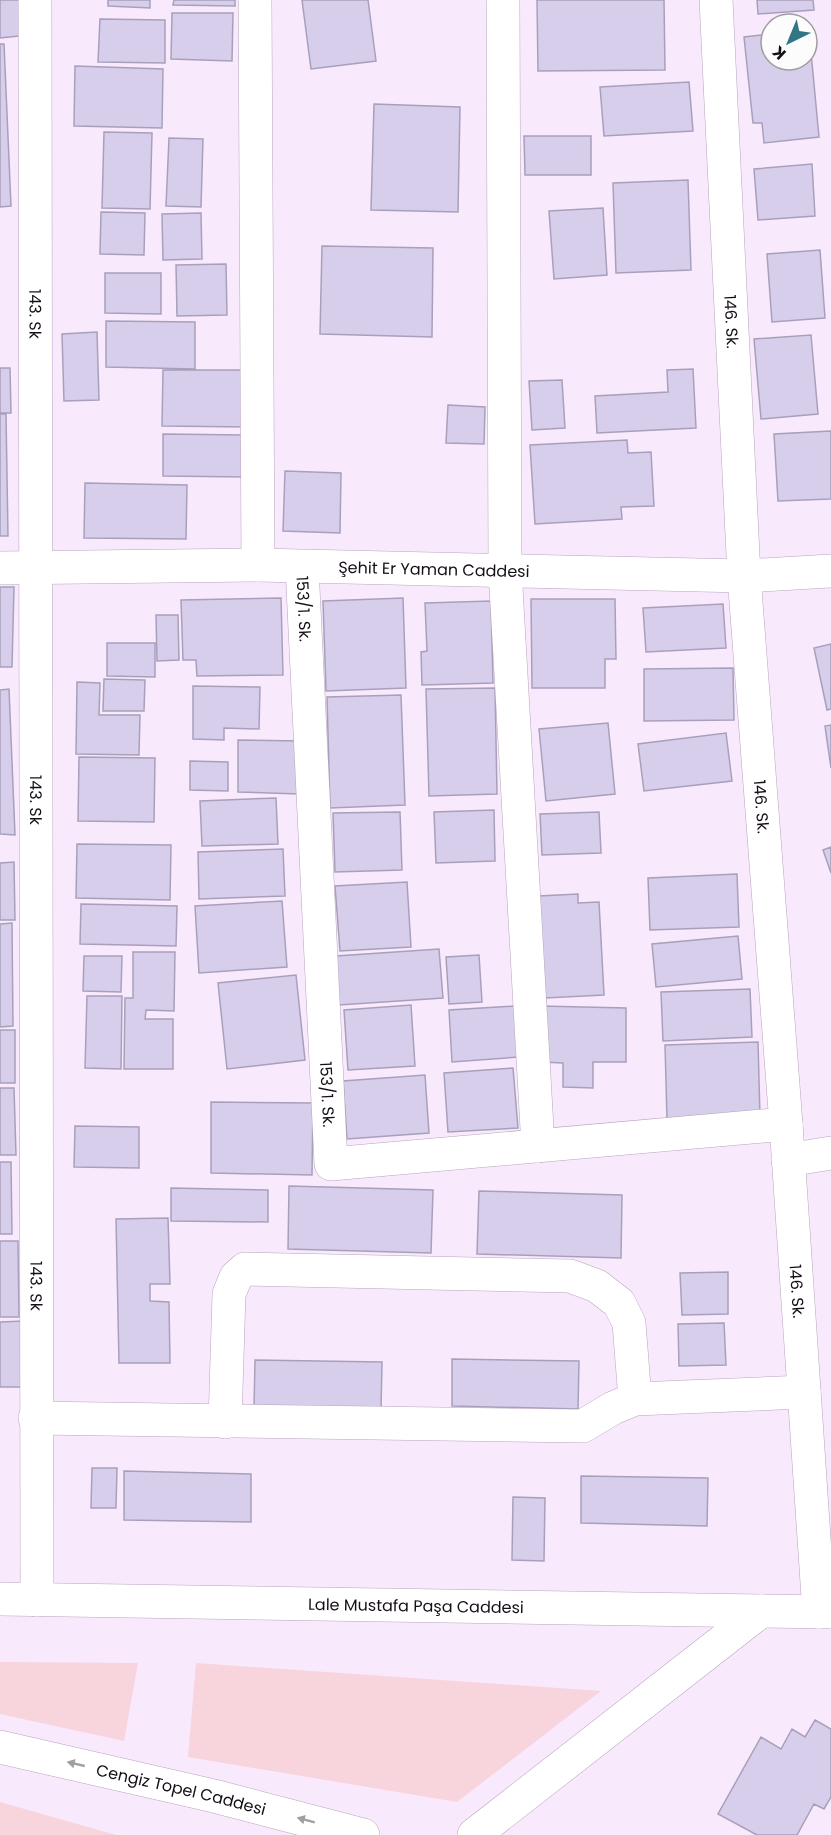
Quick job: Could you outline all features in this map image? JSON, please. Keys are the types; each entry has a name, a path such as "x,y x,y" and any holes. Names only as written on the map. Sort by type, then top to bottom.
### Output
{"street":[{"name":"143. Sk","path":"35,0 37,1600"},
{"path":"255,0 258,565"},
{"path":"503,0 506,570 538,1146"},
{"name":"146. Sk.","path":"716,0 744,576 804,1392 825,1612"},
{"name":"Şehit Er Yaman Caddesi","path":"0,568 258,565 744,576 831,571"},
{"name":"153/1. Sk.","path":"302,567 331,1164 786,1124"},
{"path":"788,1160 831,1153"},
{"path":"225,1422 229,1294 236,1277 245,1269 570,1276 597,1286 619,1303 629,1323 634,1399"},
{"path":"36,1418 583,1426 613,1408 634,1399 804,1392"},
{"name":"Lale Mustafa Paşa Caddesi","path":"0,1599 825,1612"},
{"path":"474,1835 761,1611"},
{"name":"Cengiz Topel Caddesi","path":"0,1747 214,1796 363,1835"}],"shaded area":[{"path":"0,1662 138,1663 124,1741 0,1714"},
{"path":"196,1663 601,1691 457,1802 188,1757"},
{"path":"0,1802 116,1835 0,1835"}],"building":[{"path":"0,0 27,0 28,35 0,38"},
{"path":"108,0 150,0 150,8 108,6"},
{"path":"174,0 235,0 235,6 173,5"},
{"path":"302,0 368,0 376,61 311,69"},
{"path":"537,0 664,0 665,70 538,71"},
{"path":"757,0 813,0 814,10 759,12 758,14"},
{"path":"172,13 233,13 232,61 171,59"},
{"path":"100,19 165,20 165,63 98,62"},
{"path":"759,35 759,72 813,72 819,137 764,143 762,123 753,123 744,37"},
{"path":"0,44 4,44 11,206 0,207"},
{"path":"75,66 163,69 162,128 74,126"},
{"path":"689,82 693,131 604,136 600,87"},
{"path":"374,104 460,107 458,212 371,210"},
{"path":"104,132 152,133 150,209 102,208"},
{"path":"524,136 591,136 591,175 525,175"},
{"path":"169,138 203,139 201,207 166,206"},
{"path":"812,164 815,216 758,220 754,169"},
{"path":"688,180 691,270 616,273 613,183"},
{"path":"603,208 607,275 554,279 549,211"},
{"path":"101,212 145,213 144,255 100,254"},
{"path":"201,213 202,259 163,260 162,214"},
{"path":"322,246 433,248 432,337 320,334"},
{"path":"820,250 825,318 772,322 767,254"},
{"path":"226,264 227,315 177,316 176,265"},
{"path":"105,273 161,273 161,314 105,313"},
{"path":"106,321 195,322 195,369 106,367"},
{"path":"97,332 99,400 64,401 62,334"},
{"path":"811,335 818,414 761,419 754,339"},
{"path":"0,368 10,368 11,413 0,413"},
{"path":"693,369 696,428 597,433 595,396 668,392 667,370"},
{"path":"163,370 249,370 248,427 162,426"},
{"path":"562,380 565,428 532,430 529,381"},
{"path":"448,405 485,407 484,444 446,443"},
{"path":"0,414 6,414 8,536 0,536"},
{"path":"831,431 831,499 778,501 774,434"},
{"path":"163,434 245,435 245,477 163,476"},
{"path":"627,440 628,453 651,452 654,506 621,507 622,519 535,524 530,445"},
{"path":"285,471 341,473 340,533 283,531"},
{"path":"85,483 187,485 186,539 84,538"},
{"path":"0,587 14,587 12,667 0,667"},
{"path":"281,598 283,675 197,676 196,660 183,660 181,600"},
{"path":"403,598 406,688 326,691 323,601"},
{"path":"531,599 615,599 616,659 605,659 605,688 532,688"},
{"path":"491,601 493,683 422,685 421,652 427,651 425,603"},
{"path":"723,604 726,648 646,652 643,608"},
{"path":"156,615 178,615 179,660 157,661"},
{"path":"107,643 155,643 155,677 107,676"},
{"path":"831,644 831,709 827,710 814,648"},
{"path":"733,668 734,720 644,721 644,669"},
{"path":"104,679 145,680 144,711 103,711"},
{"path":"77,682 100,683 99,715 140,715 139,755 76,754"},
{"path":"193,686 260,687 259,729 224,728 224,740 193,739"},
{"path":"495,688 497,794 429,796 426,689"},
{"path":"9,689 15,835 0,834 0,690"},
{"path":"401,695 405,805 330,808 327,697"},
{"path":"608,723 615,794 546,801 539,729"},
{"path":"831,725 831,768 825,726"},
{"path":"726,733 732,781 644,791 638,744"},
{"path":"238,740 300,741 299,794 238,792"},
{"path":"79,757 155,758 154,822 78,821"},
{"path":"190,761 228,762 228,791 190,790"},
{"path":"276,798 278,844 202,846 200,801"},
{"path":"494,810 495,861 436,863 434,812"},
{"path":"400,812 402,870 335,872 333,813"},
{"path":"599,812 601,853 542,855 540,814"},
{"path":"77,844 171,845 170,900 76,898"},
{"path":"831,847 831,873 823,850"},
{"path":"283,849 285,896 199,899 198,852"},
{"path":"14,862 15,920 0,920 0,863"},
{"path":"737,874 739,927 650,930 648,878"},
{"path":"407,882 411,947 340,951 335,886"},
{"path":"578,894 578,903 599,902 604,995 545,998 539,896"},
{"path":"282,901 287,967 199,973 195,906"},
{"path":"81,904 177,906 176,946 80,944"},
{"path":"12,923 13,1026 0,1027 0,924"},
{"path":"738,936 742,979 656,987 652,944"},
{"path":"439,949 443,998 339,1005 336,956"},
{"path":"133,952 175,952 174,1011 146,1010 145,1019 173,1019 173,1069 124,1069 125,998 133,998"},
{"path":"479,955 482,1002 449,1004 446,957"},
{"path":"84,956 122,956 121,992 83,991"},
{"path":"296,975 305,1060 227,1069 218,983"},
{"path":"750,989 752,1037 663,1041 661,992"},
{"path":"87,996 122,996 121,1069 85,1068"},
{"path":"411,1005 415,1066 348,1070 344,1010"},
{"path":"515,1006 519,1057 452,1062 449,1010"},
{"path":"541,1006 626,1008 626,1062 593,1062 593,1088 563,1087 563,1063 540,1062"},
{"path":"0,1030 15,1030 15,1083 0,1083"},
{"path":"758,1042 760,1117 667,1119 665,1045"},
{"path":"513,1068 518,1128 448,1132 444,1073"},
{"path":"425,1075 429,1133 347,1139 343,1081"},
{"path":"0,1088 14,1088 16,1155 0,1155"},
{"path":"211,1102 313,1103 312,1175 211,1173"},
{"path":"75,1126 139,1127 139,1168 74,1167"},
{"path":"0,1162 11,1162 12,1234 0,1234"},
{"path":"289,1186 433,1190 431,1253 288,1249"},
{"path":"171,1188 268,1190 268,1222 171,1221"},
{"path":"479,1191 622,1195 621,1258 477,1254"},
{"path":"168,1218 170,1284 150,1284 150,1301 169,1302 170,1363 119,1363 116,1219"},
{"path":"0,1241 18,1241 19,1317 0,1317"},
{"path":"728,1272 728,1314 682,1315 680,1273"},
{"path":"24,1321 24,1387 0,1387 0,1322"},
{"path":"724,1323 726,1365 679,1366 678,1324"},
{"path":"452,1359 579,1361 578,1409 452,1406"},
{"path":"255,1360 382,1362 381,1410 254,1408"},
{"path":"92,1468 117,1468 116,1508 91,1508"},
{"path":"124,1471 251,1474 251,1522 124,1520"},
{"path":"581,1476 708,1478 707,1526 581,1523"},
{"path":"513,1497 545,1498 544,1561 512,1560"},
{"path":"815,1720 831,1729 831,1797 824,1809 814,1804 797,1835 757,1835 718,1814 761,1737 781,1749 792,1729 805,1737"}]}
